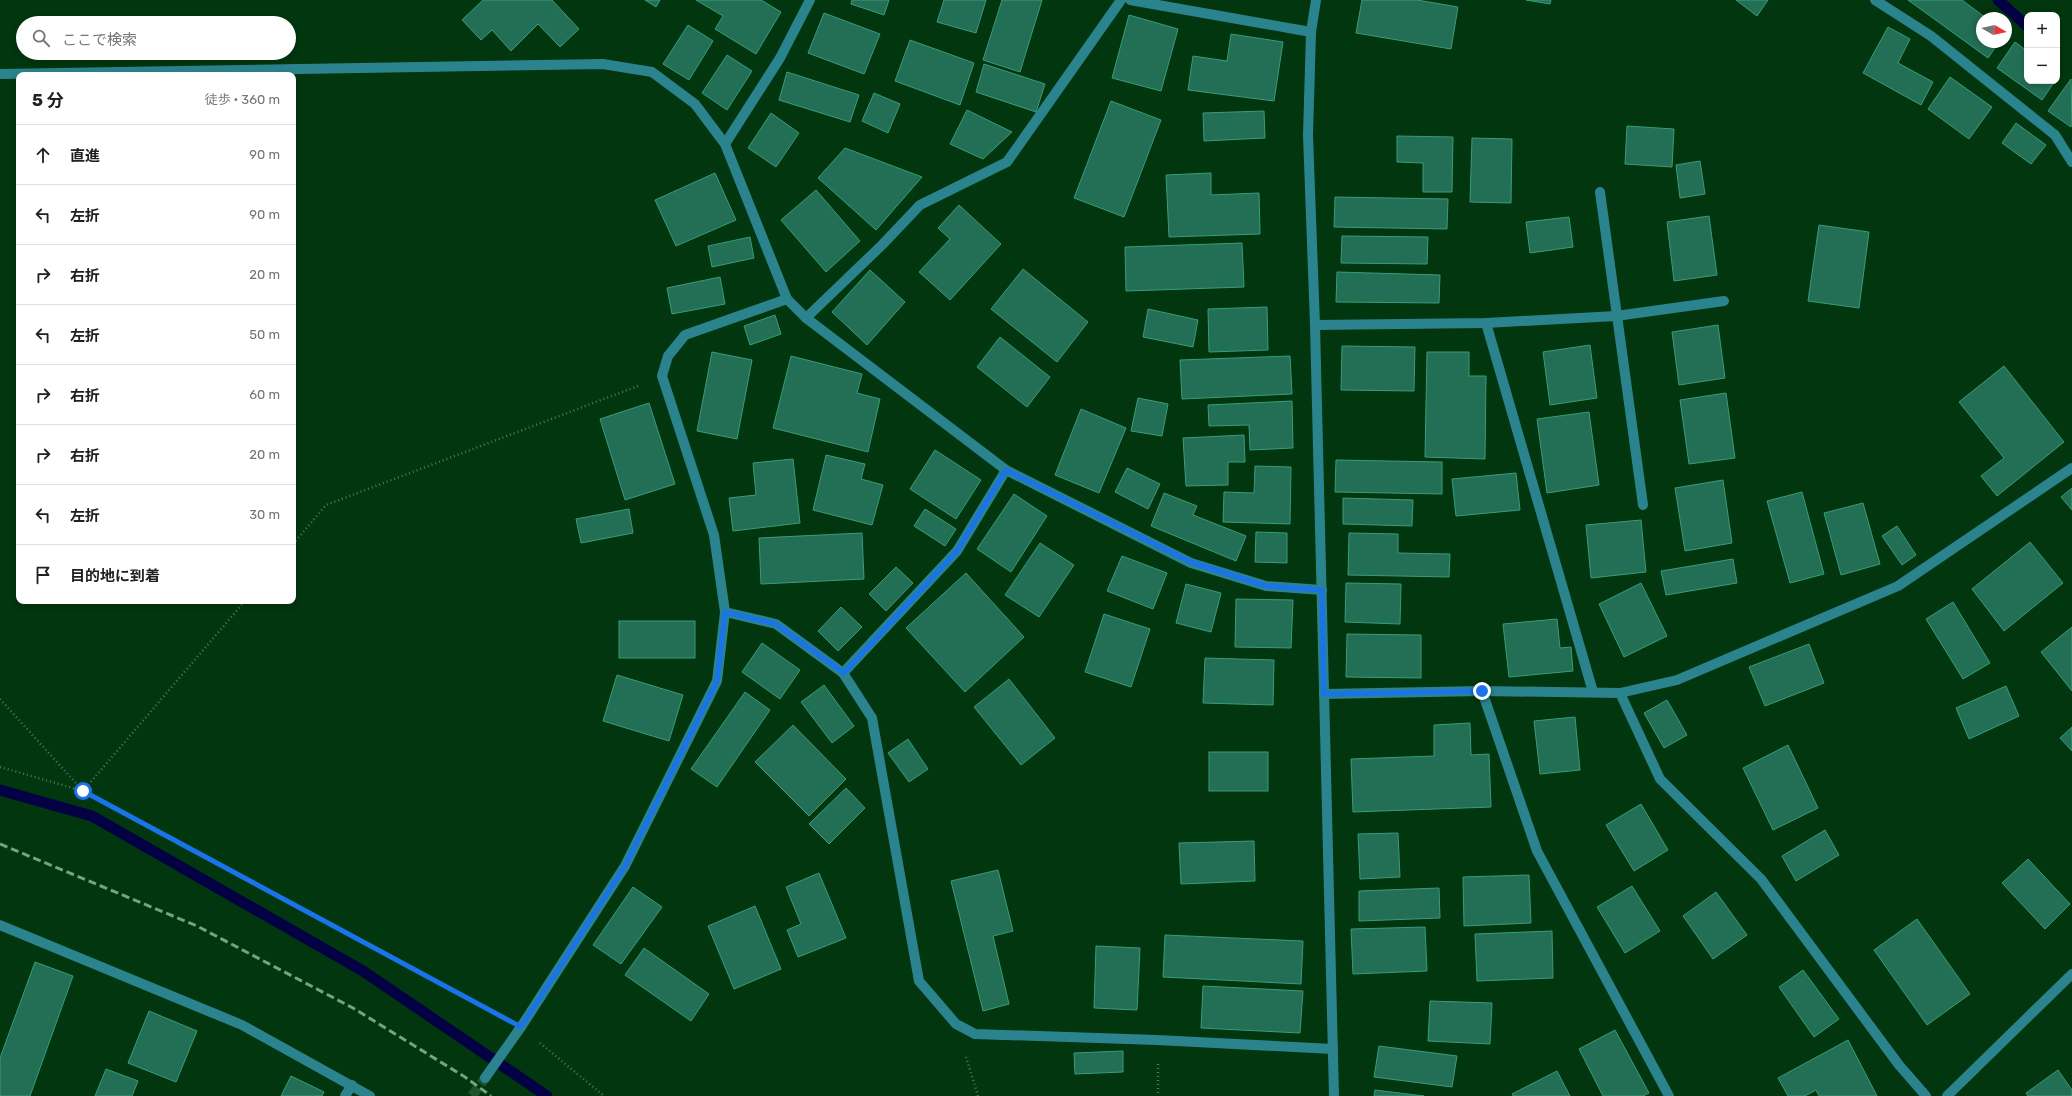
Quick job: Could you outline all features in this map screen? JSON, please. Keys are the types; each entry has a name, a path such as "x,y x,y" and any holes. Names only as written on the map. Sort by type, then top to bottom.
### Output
{"street":[{"path":"725,144 780,58 810,0"},
{"path":"806,318 882,245 920,205 1007,162 1121,0"},
{"path":"1130,0 1311,32"},
{"path":"1316,0 1311,32 1308,135 1315,325 1334,1096"},
{"path":"1875,0 1931,36 2055,135 2072,162"},
{"path":"121,72 604,64 652,72 695,104 725,144 787,299 806,318 1006,470 1191,562 1266,586 1322,590"},
{"path":"0,74 16,74"},
{"path":"1600,192 1643,505"},
{"path":"486,1076 521,1027 625,866 717,681 725,612 714,535 662,376 668,356 685,334 787,299"},
{"path":"1315,325 1486,323 1616,316 1724,301"},
{"path":"1486,323 1593,692"},
{"path":"1324,694 1482,691 1620,693 1677,680 1898,586 2072,468"},
{"path":"844,673 957,551 1006,470"},
{"path":"725,612 776,624 844,673 872,718 919,981 956,1024 975,1034 1157,1040 1333,1049"},
{"path":"1482,691 1537,851 1669,1096"},
{"path":"1620,693 1660,779 1761,879 1899,1065 1926,1096"},
{"path":"0,925 242,1025 370,1096"},
{"path":"1947,1096 2072,974"},
{"path":"345,1096 352,1085"}],"path":[{"path":"296,540 326,505 662,376"},
{"path":"83,791 241,604"},
{"path":"0,699 83,791"},
{"path":"0,767 83,791 521,1027 604,1096"},
{"path":"956,1024 978,1096"},
{"path":"1157,1040 1158,1096"}],"building":[{"path":"483,0 552,0 579,29 560,47 538,24 511,51 492,30 481,40 462,20"},
{"path":"645,0 660,0 656,7"},
{"path":"696,0 761,0 781,12 756,54 715,29 723,16"},
{"path":"852,0 889,0 884,15 851,4"},
{"path":"944,0 986,0 976,33 937,22"},
{"path":"1002,0 1042,0 1020,72 983,60"},
{"path":"1362,0 1417,0 1458,7 1451,49 1356,33"},
{"path":"1526,0 1551,0 1550,4"},
{"path":"1736,0 1768,0 1757,16"},
{"path":"1908,0 1962,0 1978,12 1976,12 1976,48 1995,48 1988,58"},
{"path":"824,13 880,34 864,74 808,53"},
{"path":"1129,15 1178,29 1161,91 1112,78"},
{"path":"688,25 713,41 689,80 663,64"},
{"path":"1888,27 1910,39 1898,63 1933,82 1921,105 1863,73"},
{"path":"1231,34 1283,42 1274,101 1188,90 1193,56 1227,61"},
{"path":"910,40 974,63 960,105 895,81"},
{"path":"2015,42 2024,49 2024,84 2053,84 2042,100 1997,68"},
{"path":"727,55 752,71 727,110 702,93"},
{"path":"984,64 1045,84 1036,112 976,92"},
{"path":"787,72 859,95 850,122 779,100"},
{"path":"1950,77 1992,107 1969,139 1928,109"},
{"path":"2071,79 2072,125 2071,127 2048,111"},
{"path":"874,93 900,104 888,133 862,121"},
{"path":"1111,101 1161,120 1124,217 1074,198"},
{"path":"967,110 1012,132 983,159 950,144"},
{"path":"1264,111 1265,138 1204,141 1203,113"},
{"path":"771,113 799,133 776,167 748,148"},
{"path":"2016,123 2046,145 2031,164 2002,143"},
{"path":"1627,126 1674,129 1672,167 1625,164"},
{"path":"1397,136 1453,137 1452,192 1423,192 1423,163 1397,162"},
{"path":"1472,138 1512,139 1511,203 1470,202"},
{"path":"845,148 922,177 876,230 818,178"},
{"path":"1700,161 1705,194 1680,198 1676,165"},
{"path":"715,173 736,220 676,246 655,200"},
{"path":"1211,173 1211,195 1259,193 1260,234 1169,237 1166,175"},
{"path":"816,190 860,241 826,272 781,220"},
{"path":"1335,197 1448,199 1447,229 1334,227"},
{"path":"959,205 1001,244 950,300 919,272 950,239 938,228"},
{"path":"1709,216 1717,275 1674,281 1667,222"},
{"path":"1569,217 1573,247 1530,253 1526,222"},
{"path":"1819,225 1869,232 1859,308 1808,301"},
{"path":"1342,236 1428,237 1427,264 1341,263"},
{"path":"750,237 754,258 712,267 708,246"},
{"path":"1242,243 1244,287 1126,291 1125,247"},
{"path":"1023,269 1088,322 1057,362 991,309"},
{"path":"870,270 905,302 867,345 832,312"},
{"path":"1337,272 1440,275 1439,303 1336,302"},
{"path":"720,277 725,304 672,314 667,288"},
{"path":"1267,307 1268,350 1209,352 1208,309"},
{"path":"1148,309 1198,320 1193,347 1143,337"},
{"path":"775,315 781,334 750,345 744,326"},
{"path":"1718,325 1725,378 1679,385 1672,332"},
{"path":"1000,337 1050,377 1027,407 977,367"},
{"path":"1590,345 1597,398 1550,405 1543,352"},
{"path":"1342,346 1415,347 1414,391 1341,390"},
{"path":"712,352 752,360 737,439 697,431"},
{"path":"1427,352 1469,352 1469,376 1486,376 1485,459 1425,457"},
{"path":"791,356 862,374 857,393 880,399 868,452 773,428"},
{"path":"1290,356 1292,394 1182,399 1180,360"},
{"path":"2004,366 2064,442 1997,496 1981,476 2004,458 1959,402"},
{"path":"1726,393 1735,458 1689,464 1680,400"},
{"path":"1138,398 1168,404 1162,436 1131,431"},
{"path":"1292,401 1293,448 1250,450 1249,425 1209,426 1208,405"},
{"path":"649,403 675,484 625,500 600,419"},
{"path":"1081,409 1126,428 1099,493 1055,475"},
{"path":"1589,412 1599,485 1547,493 1537,419"},
{"path":"1244,435 1245,462 1228,462 1228,485 1186,486 1183,438"},
{"path":"935,450 981,480 956,519 910,489"},
{"path":"826,455 865,464 861,479 883,485 872,525 813,510"},
{"path":"793,459 800,523 733,531 729,498 756,495 753,463"},
{"path":"1336,460 1442,462 1442,494 1335,492"},
{"path":"1255,466 1291,467 1290,524 1223,522 1224,492 1254,493"},
{"path":"1127,468 1160,484 1148,509 1115,492"},
{"path":"1516,473 1520,510 1456,516 1452,479"},
{"path":"1723,480 1732,543 1685,551 1675,488"},
{"path":"2072,488 2072,510 2061,497"},
{"path":"1802,492 1824,574 1790,583 1767,501"},
{"path":"1164,493 1197,506 1193,515 1246,536 1236,561 1151,526"},
{"path":"1014,494 1047,516 1011,572 977,549"},
{"path":"1343,498 1413,500 1412,526 1343,524"},
{"path":"1863,503 1880,564 1841,575 1824,513"},
{"path":"629,509 633,533 581,543 576,519"},
{"path":"925,509 956,529 945,546 914,526"},
{"path":"1641,520 1646,572 1591,578 1586,525"},
{"path":"1897,526 1916,555 1902,565 1882,536"},
{"path":"1256,532 1287,533 1287,563 1255,562"},
{"path":"862,533 864,579 761,584 759,538"},
{"path":"1349,533 1398,534 1398,553 1450,554 1449,577 1348,575"},
{"path":"2030,542 2063,583 2004,631 1972,589"},
{"path":"1040,543 1074,565 1039,617 1005,595"},
{"path":"1122,556 1167,573 1153,609 1107,591"},
{"path":"1733,559 1737,583 1666,595 1661,571"},
{"path":"896,567 913,583 886,611 869,594"},
{"path":"966,573 1024,637 965,692 906,628"},
{"path":"1346,583 1401,584 1400,624 1345,622"},
{"path":"1641,583 1667,636 1624,657 1599,604"},
{"path":"1186,584 1221,593 1211,632 1176,623"},
{"path":"1236,599 1293,600 1291,648 1235,647"},
{"path":"1953,602 1990,663 1963,679 1926,619"},
{"path":"841,607 862,627 838,651 818,631"},
{"path":"1104,614 1150,629 1131,687 1085,672"},
{"path":"1557,619 1560,648 1571,647 1573,671 1509,677 1503,624"},
{"path":"619,621 695,621 695,658 619,658"},
{"path":"2072,627 2072,691 2041,652"},
{"path":"1347,634 1421,635 1421,678 1346,677"},
{"path":"762,643 800,670 780,699 742,672"},
{"path":"1809,644 1824,683 1765,706 1749,667"},
{"path":"1205,658 1274,660 1273,705 1203,703"},
{"path":"617,675 683,695 669,741 603,721"},
{"path":"1009,679 1055,738 1021,765 974,707"},
{"path":"824,685 854,726 832,743 801,702"},
{"path":"2006,686 2019,716 1969,739 1956,708"},
{"path":"745,692 770,710 717,787 691,769"},
{"path":"1667,700 1687,735 1664,748 1644,713"},
{"path":"1575,717 1580,770 1540,774 1534,721"},
{"path":"1470,723 1471,755 1489,754 1491,807 1353,812 1351,759 1434,756 1434,725"},
{"path":"793,725 846,779 809,816 755,762"},
{"path":"2072,727 2072,751 2060,738"},
{"path":"908,739 928,769 909,782 888,753"},
{"path":"1788,745 1818,808 1773,830 1743,768"},
{"path":"1209,752 1268,752 1268,791 1209,791"},
{"path":"846,788 865,808 829,844 809,824"},
{"path":"1641,804 1668,850 1634,871 1606,825"},
{"path":"1825,830 1839,855 1796,881 1782,856"},
{"path":"1398,833 1400,877 1360,879 1358,834"},
{"path":"1254,841 1255,881 1181,884 1179,843"},
{"path":"2028,859 2070,904 2045,929 2002,883"},
{"path":"998,870 1013,931 993,936 1009,1004 983,1011 951,881"},
{"path":"819,873 846,938 798,957 787,930 801,924 786,887"},
{"path":"1529,875 1531,923 1464,926 1463,877"},
{"path":"1632,886 1660,931 1625,953 1597,907"},
{"path":"633,887 662,907 621,964 593,945"},
{"path":"1439,888 1440,918 1359,921 1359,891"},
{"path":"1716,892 1747,935 1713,959 1683,916"},
{"path":"755,906 781,969 734,989 708,926"},
{"path":"1917,919 1970,994 1927,1025 1874,950"},
{"path":"1425,927 1427,971 1353,974 1351,929"},
{"path":"1552,931 1553,978 1477,981 1475,934"},
{"path":"1165,935 1303,941 1301,984 1163,977"},
{"path":"1096,946 1140,948 1137,1010 1094,1008"},
{"path":"644,948 709,994 691,1021 625,975"},
{"path":"35,962 73,976 30,1096 0,1096 0,1058"},
{"path":"1803,970 1839,1019 1814,1037 1779,987"},
{"path":"1203,986 1303,991 1300,1033 1201,1028"},
{"path":"1430,1001 1492,1003 1490,1044 1428,1041"},
{"path":"149,1011 197,1031 176,1082 128,1063"},
{"path":"1615,1030 1649,1093 1643,1096 1603,1096 1579,1049"},
{"path":"1848,1040 1877,1096 1819,1096 1816,1090 1805,1096 1788,1096 1778,1078"},
{"path":"1379,1046 1457,1056 1452,1087 1374,1077"},
{"path":"1123,1051 1123,1072 1075,1074 1074,1053"},
{"path":"106,1069 138,1081 132,1096 95,1096"},
{"path":"2058,1070 2072,1090 2072,1096 2028,1096 2026,1093"},
{"path":"1557,1071 1570,1096 1513,1096 1512,1094"},
{"path":"291,1076 324,1092 322,1096 281,1096"},
{"path":"1375,1090 1424,1096 1374,1096"}],"waterway":[{"path":"1998,0 2024,23"},
{"path":"0,790 92,816 363,971 547,1096"}],"tunnel":[{"path":"472,1096 485,1078"}],"railway":[{"path":"0,844 197,926 353,1008 465,1077 491,1096"}],"route":[{"path":"83,791 521,1027 625,866 717,681 725,612 776,624 844,673 957,551 1006,470 1191,562 1266,586 1322,590 1324,694 1482,691"}]}
